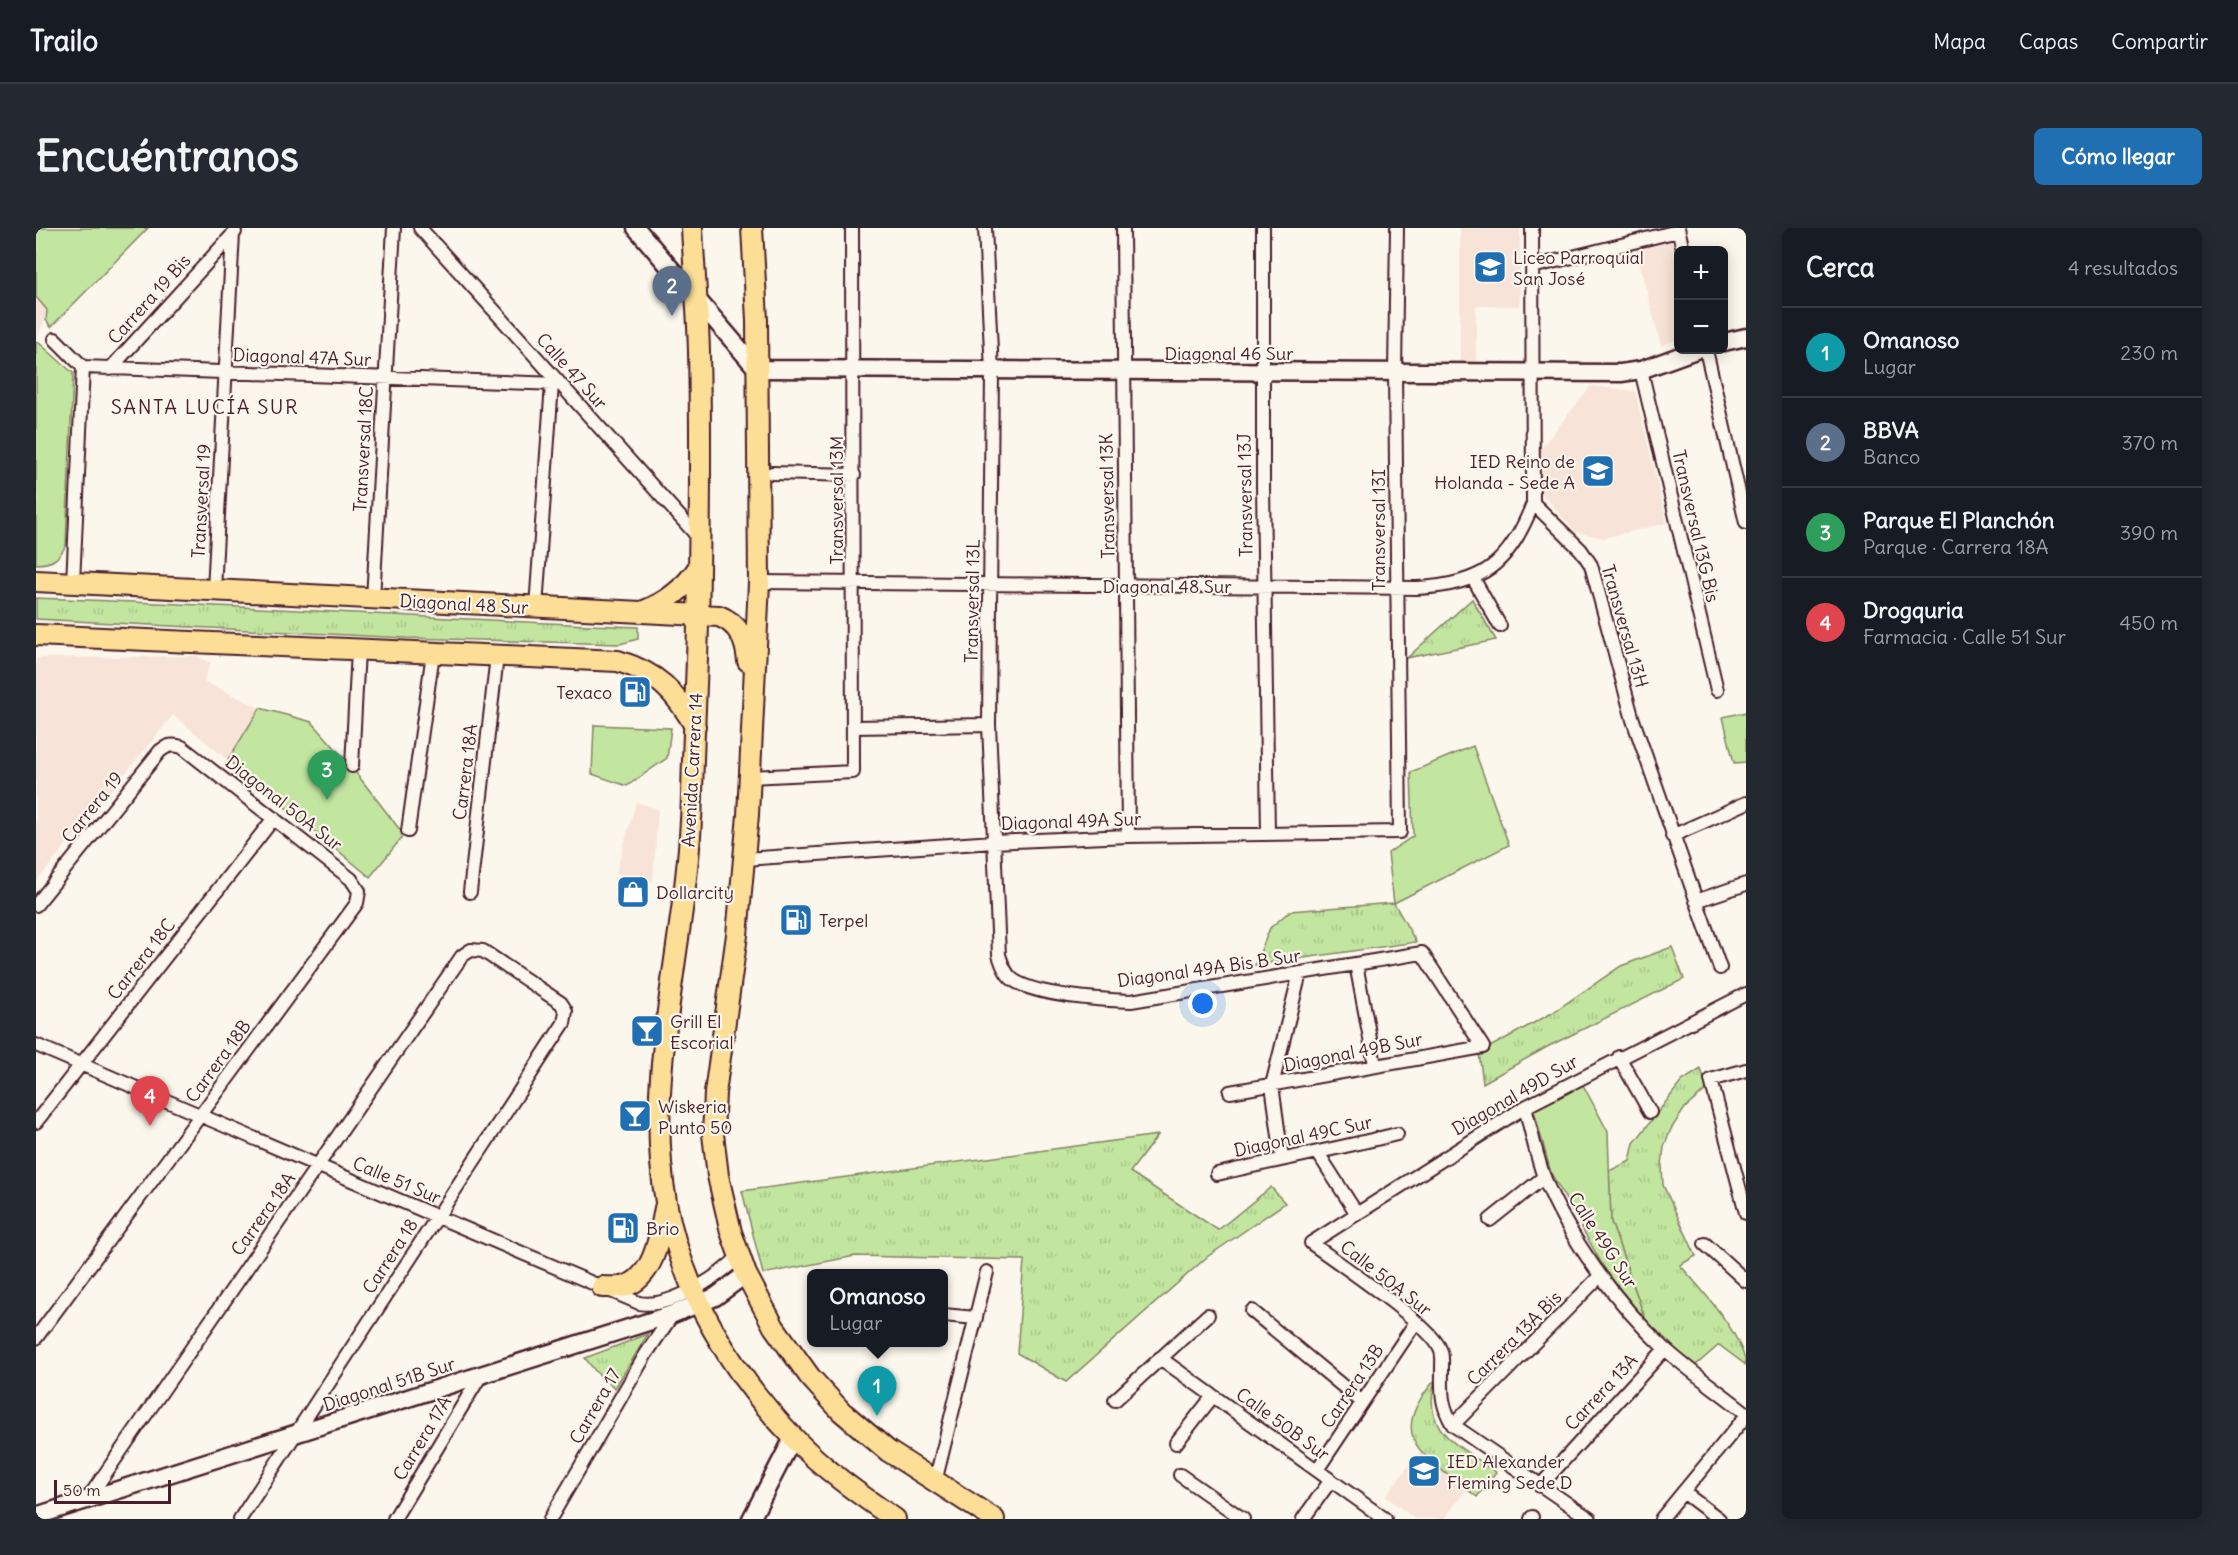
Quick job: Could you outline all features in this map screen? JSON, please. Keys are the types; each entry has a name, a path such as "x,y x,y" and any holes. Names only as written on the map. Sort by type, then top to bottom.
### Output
{"main road":[{"name":"Avenida Carrera 14","path":"692,228 699,351 696,727 687,871 668,1013 662,1078 659,1142 666,1202 679,1250 697,1296 720,1342 742,1376 793,1438 828,1470 895,1519"},
{"path":"752,228 757,369 759,582 744,859 737,935 718,1060 714,1114 718,1176 743,1265 762,1306 783,1341 825,1394 841,1411 888,1451 935,1482 970,1513 994,1519"},
{"path":"642,612 670,598 683,588 699,567"},
{"name":"Diagonal 48 Sur","path":"36,581 719,616 727,619 739,630 746,647 749,777"},
{"path":"36,635 618,661 651,675 664,684 677,697 696,727"},
{"path":"602,1287 627,1286 648,1266 656,1250 666,1202"}],"street":[{"name":"Transversal 18C","path":"373,599 394,228"},
{"name":"Calle 47 Sur","path":"420,228 556,384 699,538"},
{"path":"636,228 757,369"},
{"name":"Transversal 13M","path":"749,777 853,772 852,228"},
{"name":"Transversal 13L","path":"985,228 992,371 989,725 999,955 1002,966 1007,972"},
{"name":"Transversal 13K","path":"1123,228 1128,836"},
{"name":"Transversal 13J","path":"1263,228 1262,372 1268,834"},
{"name":"Transversal 13I","path":"1397,228 1396,587 1400,832"},
{"path":"1532,228 1533,503"},
{"path":"1532,267 1678,229 1682,246"},
{"name":"Carrera 19 Bis","path":"110,369 236,231"},
{"name":"Transversal 19","path":"214,591 236,231"},
{"path":"1728,341 1746,336"},
{"path":"56,339 83,368 73,583"},
{"name":"Diagonal 46 Sur","path":"757,369 1621,373 1641,370 1685,354"},
{"path":"1707,354 1746,523"},
{"name":"Diagonal 47A Sur","path":"83,368 556,384"},
{"name":"Transversal 13G Bis","path":"1641,370 1717,690"},
{"path":"536,607 556,384"},
{"path":"772,473 854,476"},
{"name":"Diagonal 48 Sur","path":"759,582 1445,587 1473,578 1501,560 1515,543 1533,503"},
{"name":"Transversal 13H","path":"1533,503 1581,550 1591,565 1633,720 1720,968"},
{"path":"1473,578 1500,626"},
{"path":"352,766 358,650"},
{"path":"408,831 433,653"},
{"name":"Carrera 18A","path":"470,892 497,656"},
{"path":"853,727 989,725"},
{"name":"Carrera 19","path":"36,905 160,751 167,746 182,747"},
{"name":"Diagonal 50A Sur","path":"182,747 351,879 359,891"},
{"path":"1672,836 1746,803"},
{"name":"Carrera 18C","path":"36,1122 274,818"},
{"name":"Diagonal 49A Sur","path":"744,859 994,842 1128,836 1400,832"},
{"path":"1696,901 1746,884"},
{"name":"Carrera 18B","path":"36,1338 357,903 359,891"},
{"name":"Carrera 18A","path":"87,1500 462,956 471,950 483,951 561,1003 566,1011"},
{"name":"Diagonal 49A Bis B Sur","path":"1007,972 1012,979 1022,984 1055,993 1096,1000 1131,1001 1422,953 1483,1047"},
{"path":"1356,964 1375,1065"},
{"path":"1282,1158 1272,1085 1300,974"},
{"name":"Diagonal 49D Sur","path":"1311,1243 1525,1107 1746,994"},
{"name":"Carrera 18","path":"240,1519 564,1023 566,1011"},
{"name":"Calle 51 Sur","path":"36,1046 639,1303 649,1305 676,1297 697,1296"},
{"name":"Diagonal 49B Sur","path":"1230,1092 1483,1047"},
{"path":"1619,1057 1650,1112"},
{"path":"1746,1070 1711,1080 1746,1213"},
{"name":"Calle 49G Sur","path":"1525,1107 1544,1177 1562,1214 1600,1276 1632,1316 1665,1349 1746,1414"},
{"name":"Diagonal 49C Sur","path":"1217,1174 1397,1134"},
{"path":"1318,1153 1357,1214"},
{"path":"1490,1220 1544,1177"},
{"name":"Calle 50A Sur","path":"1311,1243 1416,1322 1434,1339 1441,1349 1443,1360 1442,1401 1445,1413 1453,1425"},
{"path":"1705,1244 1746,1281"},
{"name":"Diagonal 51B Sur","path":"36,1516 674,1314 697,1296 734,1285 743,1265"},
{"path":"935,1482 987,1272"},
{"name":"Carrera 13A Bis","path":"1453,1425 1600,1276"},
{"path":"1252,1311 1362,1402"},
{"name":"Carrera 17","path":"550,1519 646,1354 674,1314"},
{"path":"948,1315 976,1318"},
{"path":"1115,1400 1208,1315"},
{"name":"Carrera 13B","path":"1317,1470 1416,1322"},
{"name":"Carrera 13A","path":"1540,1486 1665,1349"},
{"name":"Calle 50B Sur","path":"1160,1358 1385,1519"},
{"name":"Carrera 17A","path":"394,1519 481,1375"},
{"path":"1176,1443 1213,1396"},
{"path":"1661,1519 1746,1414"},
{"path":"1453,1425 1590,1519"},
{"path":"751,1519 793,1438"},
{"path":"1180,1475 1243,1519"},
{"path":"1303,1519 1330,1480"},
{"path":"1683,1492 1719,1519"}],"shaded area":[{"name":"Liceo Parroquial San José","path":"1460,228 1520,228 1520,306 1476,306 1476,362 1460,362"},
{"path":"1672,241 1674,251 1674,341 1661,346 1636,250"},
{"path":"36,297 48,310 36,343"},
{"name":"IED Reino de Holanda - Sede A","path":"1591,386 1635,391 1667,523 1604,538 1576,532 1542,494 1541,448"},
{"path":"197,656 211,663 203,681 260,708 228,760 173,715 36,882 36,658"},
{"path":"636,802 658,809 653,882 616,873"},
{"name":"IED Alexander Fleming Sede D","path":"1420,1452 1467,1489 1444,1519 1415,1519 1385,1496"}],"green space":[{"path":"36,228 148,228 51,327 46,320 47,310 36,297"},
{"path":"38,342 73,373 66,545 54,560 36,564 36,343"},
{"path":"36,598 638,627 638,639 620,644 406,638 36,619"},
{"path":"1472,599 1496,640 1407,658"},
{"path":"260,708 312,722 350,765 404,835 370,877 228,760"},
{"path":"1746,712 1746,762 1734,763 1723,717"},
{"path":"594,725 671,728 667,758 627,786 592,774"},
{"path":"1473,746 1509,845 1394,903 1388,853 1413,836 1411,772"},
{"path":"1394,903 1416,942 1255,965 1270,928 1290,911"},
{"path":"1672,947 1684,979 1547,1047 1483,1083 1479,1053 1552,1013 1621,966"},
{"path":"1701,1069 1707,1089 1685,1108 1671,1129 1664,1147 1663,1185 1696,1256 1680,1265 1709,1298 1728,1325 1743,1352 1746,1365 1719,1345 1696,1365 1666,1343 1646,1321 1611,1222 1609,1171 1630,1161 1634,1143 1682,1081"},
{"path":"1582,1083 1608,1132 1611,1222 1646,1321 1607,1273 1551,1173 1533,1107"},
{"path":"1158,1135 1130,1172 1218,1230 1271,1187 1285,1203 1207,1257 1066,1382 1017,1353 1024,1260 855,1256 763,1274 742,1191"},
{"path":"648,1334 615,1388 596,1372 585,1358"},
{"path":"1435,1380 1432,1398 1433,1413 1438,1425 1457,1445 1496,1472 1477,1497 1429,1460 1418,1448 1412,1434 1412,1419 1419,1401"}],"place":[{"name":"Liceo Parroquial San José","path":"1490,267"},
{"name":"BBVA","path":"672,316"},
{"name":"IED Reino de Holanda - Sede A","path":"1598,471"},
{"name":"Texaco","path":"635,692"},
{"name":"Parque El Planchón","path":"327,800"},
{"name":"Dollarcity","path":"633,892"},
{"name":"Terpel","path":"796,920"},
{"name":"Grill El Escorial","path":"647,1031"},
{"name":"Wiskeria Punto 50","path":"635,1116"},
{"name":"Drogquria","path":"150,1126"},
{"name":"Brio","path":"623,1228"},
{"name":"Omanoso","path":"877,1416"},
{"name":"IED Alexander Fleming Sede D","path":"1424,1471"}],"district":[{"name":"SANTA LUCÍA SUR","path":"205,406"}]}
